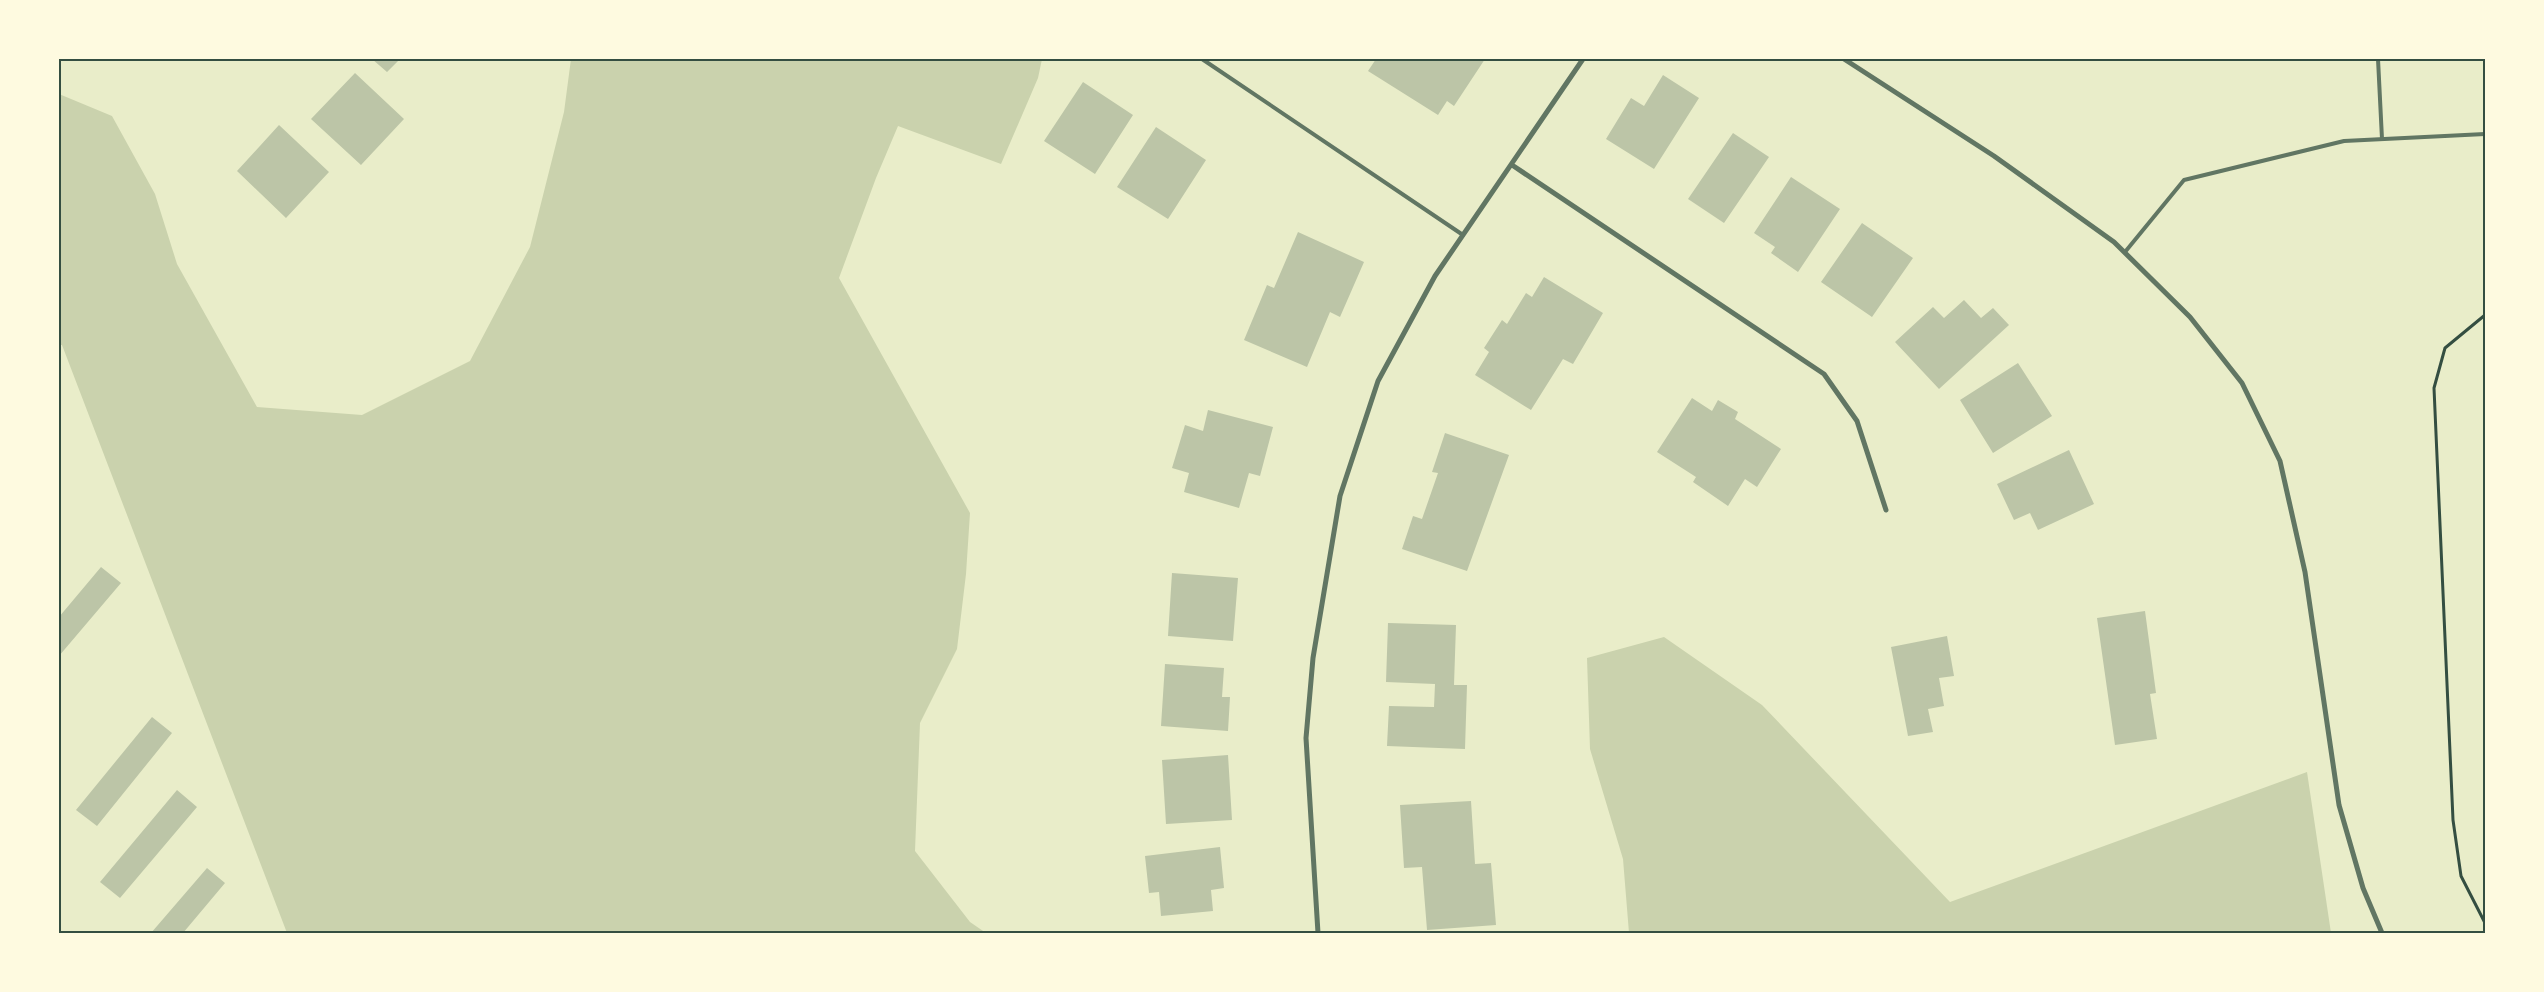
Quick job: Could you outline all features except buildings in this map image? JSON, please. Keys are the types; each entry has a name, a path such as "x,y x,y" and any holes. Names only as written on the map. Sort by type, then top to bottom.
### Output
{"street":[{"path":"1318,933 1306,738 1313,658 1340,496 1378,381 1434,276 1583,59"},
{"path":"1844,59 1994,156 2114,242 2190,317 2242,383 2280,461 2305,572 2338,805 2362,888 2382,933"},
{"path":"1512,164 1824,374 1857,421 1886,510"}],"lane":[{"path":"1202,59 1462,235"},
{"path":"2378,59 2382,139"},
{"path":"2125,252 2184,180 2344,141 2485,134"}],"path":[{"path":"2485,315 2445,348 2434,388 2453,820 2461,876 2485,923"}],"green space":[{"path":"571,59 1042,59 1038,78 1001,164 898,126 876,178 839,278 970,513 966,574 957,649 920,723 915,851 970,922 986,933 287,933 62,345 59,345 59,94 112,116 155,194 177,264 257,407 362,415 470,361 530,247 564,112"},
{"path":"1664,637 1762,705 1950,902 2307,772 2331,933 1629,933 1623,859 1590,749 1587,658"}]}
